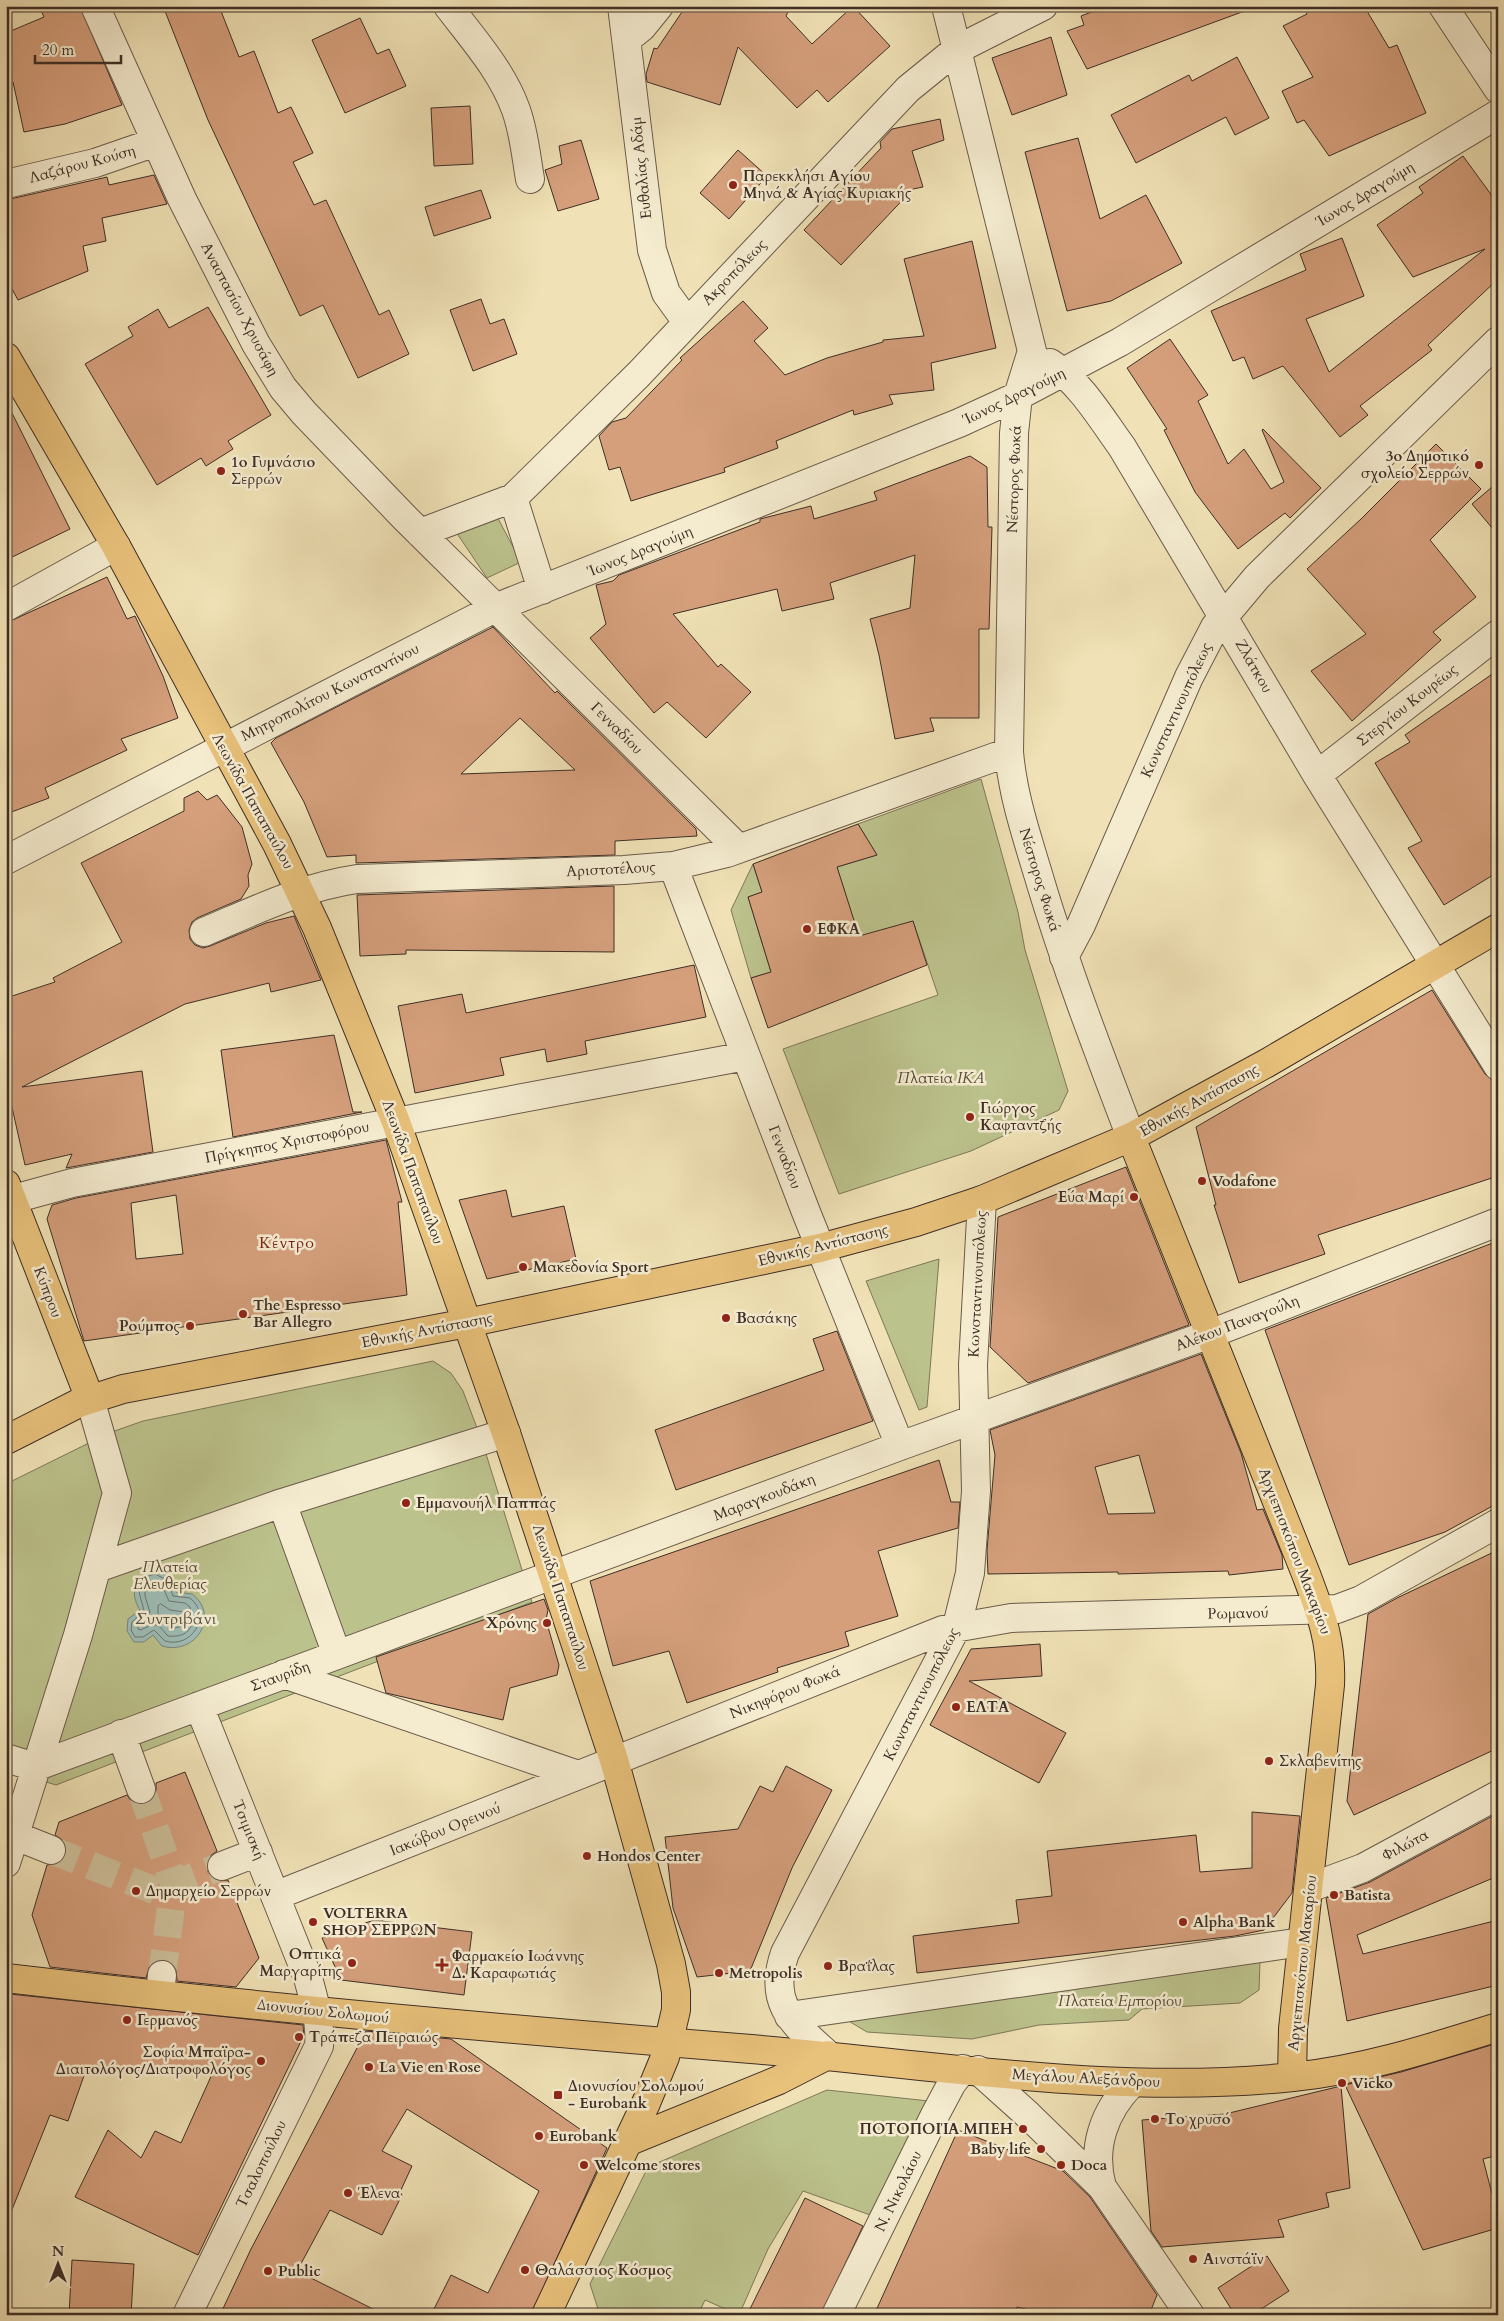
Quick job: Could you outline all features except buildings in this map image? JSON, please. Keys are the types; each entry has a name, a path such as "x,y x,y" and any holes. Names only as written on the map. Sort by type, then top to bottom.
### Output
{"main road":[{"name":"Λεωνίδα Παπαπαύλου","path":"6,357 116,546 301,891 396,1122 506,1433 614,1760 671,1964 676,2000 670,2042 649,2096 546,2315"},
{"name":"Εθνικής Αντίστασης","path":"6,1440 90,1399 164,1379 467,1323 820,1248 916,1222 982,1200 1131,1137 1267,1063 1498,928"},
{"name":"Αρχιεπισκόπου Μακαρίου","path":"1131,1137 1320,1611 1331,1659 1309,1888 1293,2029 1292,2077"},
{"name":"Κύπρου","path":"8,1194 90,1399"},
{"name":"Διονυσίου Σολωμού","path":"6,1978 161,1985 317,2010 670,2042"},
{"name":"Μεγάλου Αλεξάνδρου","path":"670,2042 1132,2083 1292,2077 1352,2068 1498,2027"},
{"path":"627,2142 780,2080 828,2055"}],"street":[{"name":"Αναστασίου Χρυσάφη","path":"95,6 182,199 256,344 283,388 304,413 495,608"},
{"path":"448,6 505,84 518,116 530,179"},
{"name":"Ευθαλίας Αδάμ","path":"622,6 652,250 666,293 687,322"},
{"path":"627,39 642,27 659,6"},
{"path":"946,6 1032,351"},
{"name":"Ακροπόλεως","path":"513,498 639,374 908,89 956,50 1043,6"},
{"path":"1443,6 1498,89"},
{"name":"Ίωνος Δραγούμη","path":"495,608 959,423 1018,396 1128,337 1498,114"},
{"name":"Λαζάρου Κούση","path":"6,184 95,163 156,142"},
{"name":"Κωνσταντινουπόλεως","path":"1064,958 1189,677 1205,644 1223,616 1257,577 1498,341"},
{"name":"Ζλάτκου","path":"1032,351 1065,372 1122,447 1317,775 1498,1066"},
{"name":"Νέστορος Φωκά","path":"1032,351 1018,396 1014,433 1009,752 1016,801 1064,958"},
{"path":"420,533 513,498 542,590"},
{"path":"6,607 116,546"},
{"name":"Μητροπολίτου Κωνσταντίνου","path":"6,860 223,746 495,608"},
{"name":"Γενναδίου","path":"495,608 738,848"},
{"name":"Στεργίου Κουρέως","path":"1317,775 1498,634"},
{"name":"Αριστοτέλους","path":"204,932 301,891 317,886 357,879 624,870 673,866 711,858 1009,752"},
{"name":"Γενναδίου","path":"673,866 820,1248 900,1446"},
{"path":"1064,958 1131,1137"},
{"name":"Πρίγκηπος Χριστοφόρου","path":"8,1194 746,1056"},
{"name":"Κωνσταντινουπόλεως","path":"828,2055 789,2016 782,2002 778,1984 780,1970 785,1953 957,1626 970,1572 976,1491 973,1365 982,1200"},
{"name":"Αλέκου Παναγούλη","path":"974,1419 1210,1334 1498,1222"},
{"path":"6,1862 16,1836 35,1767 78,1635 118,1494 90,1399"},
{"name":"Μαραγκουδάκη","path":"554,1575 974,1419"},
{"path":"97,1568 282,1503 506,1433"},
{"path":"282,1503 337,1655"},
{"name":"Ρωμανού","path":"957,1626 1011,1618 1320,1611 1337,1609 1362,1600 1498,1523"},
{"name":"Σταυρίδη","path":"35,1767 554,1575"},
{"name":"Νικηφόρου Φωκά","path":"614,1760 957,1626"},
{"path":"284,1674 578,1775"},
{"name":"Τσιμισκή","path":"199,1706 308,1978 317,2010"},
{"path":"122,1734 141,1789"},
{"path":"6,1758 35,1767"},
{"name":"Ιακώβου Ορεινού","path":"275,1896 614,1760"},
{"name":"Φιλώτα","path":"1309,1888 1363,1868 1498,1795"},
{"path":"16,1836 51,1850"},
{"path":"222,1866 258,1852"},
{"path":"789,2016 1302,1942"},
{"name":"Τσαλοπούλου","path":"187,2315 319,2046 317,2010"},
{"path":"970,2070 1028,2115 1102,2187 1190,2315"},
{"name":"Ν. Νικολάου","path":"836,2315 952,2083 970,2070"},
{"path":"1102,2187 1098,2163 1102,2132 1116,2100 1132,2083"}],"green space":[{"path":"493,509 521,562 487,578 454,529"},
{"name":"Πλατεία ΙΚΑ","path":"981,779 1018,912 1025,950 1068,1091 1059,1110 971,1151 839,1194 783,1049 938,995 913,921 859,937 837,867 877,855 858,824"},
{"path":"753,864 762,892 748,897 771,972 751,978 731,910"},
{"path":"939,1259 927,1407 919,1410 866,1281"},
{"name":"Πλατεία Ελευθερίας","path":"433,1361 451,1373 463,1391 482,1441 532,1602 56,1785 6,1770 6,1484 109,1433 143,1421"},
{"name":"Πλατεία Εμπορίου","path":"1260,1961 1259,1990 1240,2003 1142,2009 1129,2020 1039,2025 972,2039 867,2032 847,2020"},
{"path":"827,2090 929,2101 873,2216 803,2191 768,2249 739,2315 705,2300 698,2315 600,2315 590,2284 648,2167"}],"water":[{"name":"Συντριβάνι","path":"156,1569 171,1577 176,1592 192,1594 200,1603 204,1613 204,1623 200,1632 194,1640 185,1645 174,1648 162,1646 153,1635 144,1642 134,1642 127,1631 128,1619 140,1610 134,1591 138,1579 149,1571"}],"tunnel":[{"path":"141,1789 174,1884 162,1975"},
{"path":"51,1850 156,1891 222,1866"}],"place":[{"name":"Παρεκκλήσι Αγίου Μηνά & Αγίας Κυριακής","path":"733,185"},
{"name":"3ο Δημοτικό σχολείο Σερρών","path":"1479,465"},
{"name":"1ο Γυμνάσιο Σερρών","path":"221,471"},
{"name":"ΕΦΚΑ","path":"807,929"},
{"name":"Γιώργος Καφταντζής","path":"970,1117"},
{"name":"Vodafone","path":"1202,1181"},
{"name":"Εύα Μαρί","path":"1134,1197"},
{"name":"Μακεδονία Sport","path":"523,1267"},
{"name":"The Espresso Bar Allegro","path":"243,1314"},
{"name":"Βασάκης","path":"726,1318"},
{"name":"Ρούμπος","path":"190,1326"},
{"name":"Εμμανουήλ Παππάς","path":"406,1503"},
{"name":"Χρόνης","path":"547,1623"},
{"name":"ΕΛΤΑ","path":"956,1707"},
{"name":"Σκλαβενίτης","path":"1269,1761"},
{"name":"Hondos Center","path":"587,1856"},
{"name":"Δημαρχείο Σερρών","path":"136,1891"},
{"name":"Batista","path":"1334,1895"},
{"name":"VOLTERRA SHOP ΣΕΡΡΩΝ","path":"313,1922"},
{"name":"Alpha Bank","path":"1183,1922"},
{"name":"Οπτικά Μαργαρίτης","path":"352,1963"},
{"name":"Φαρμακείο Ιωάννης Δ. Καραφωτιάς","path":"442,1965"},
{"name":"Βραΐλας","path":"828,1966"},
{"name":"Metropolis","path":"719,1973"},
{"name":"Γερμανός","path":"127,2020"},
{"name":"Τράπεζα Πειραιώς","path":"299,2037"},
{"name":"Σοφία Μπαϊρα- Διαιτολόγος/Διατροφολόγος","path":"261,2061"},
{"name":"La Vie en Rose","path":"369,2067"},
{"name":"Vicko","path":"1342,2083"},
{"name":"Διονυσίου Σολωμού - Eurobank","path":"558,2095"},
{"name":"Το χρυσό","path":"1155,2119"},
{"name":"ΠΟΤΟΠΟΙΊΑ ΜΠΕΗ","path":"1023,2129"},
{"name":"Eurobank","path":"539,2136"},
{"name":"Baby life","path":"1041,2149"},
{"name":"Welcome stores","path":"584,2165"},
{"name":"Doca","path":"1061,2165"},
{"name":"Έλενα","path":"348,2193"},
{"name":"Αινστάϊν","path":"1193,2259"},
{"name":"Θαλάσσιος Κόσμος","path":"525,2270"},
{"name":"Public","path":"268,2271"}],"district":[{"name":"Κέντρο","path":"287,1243"}]}
